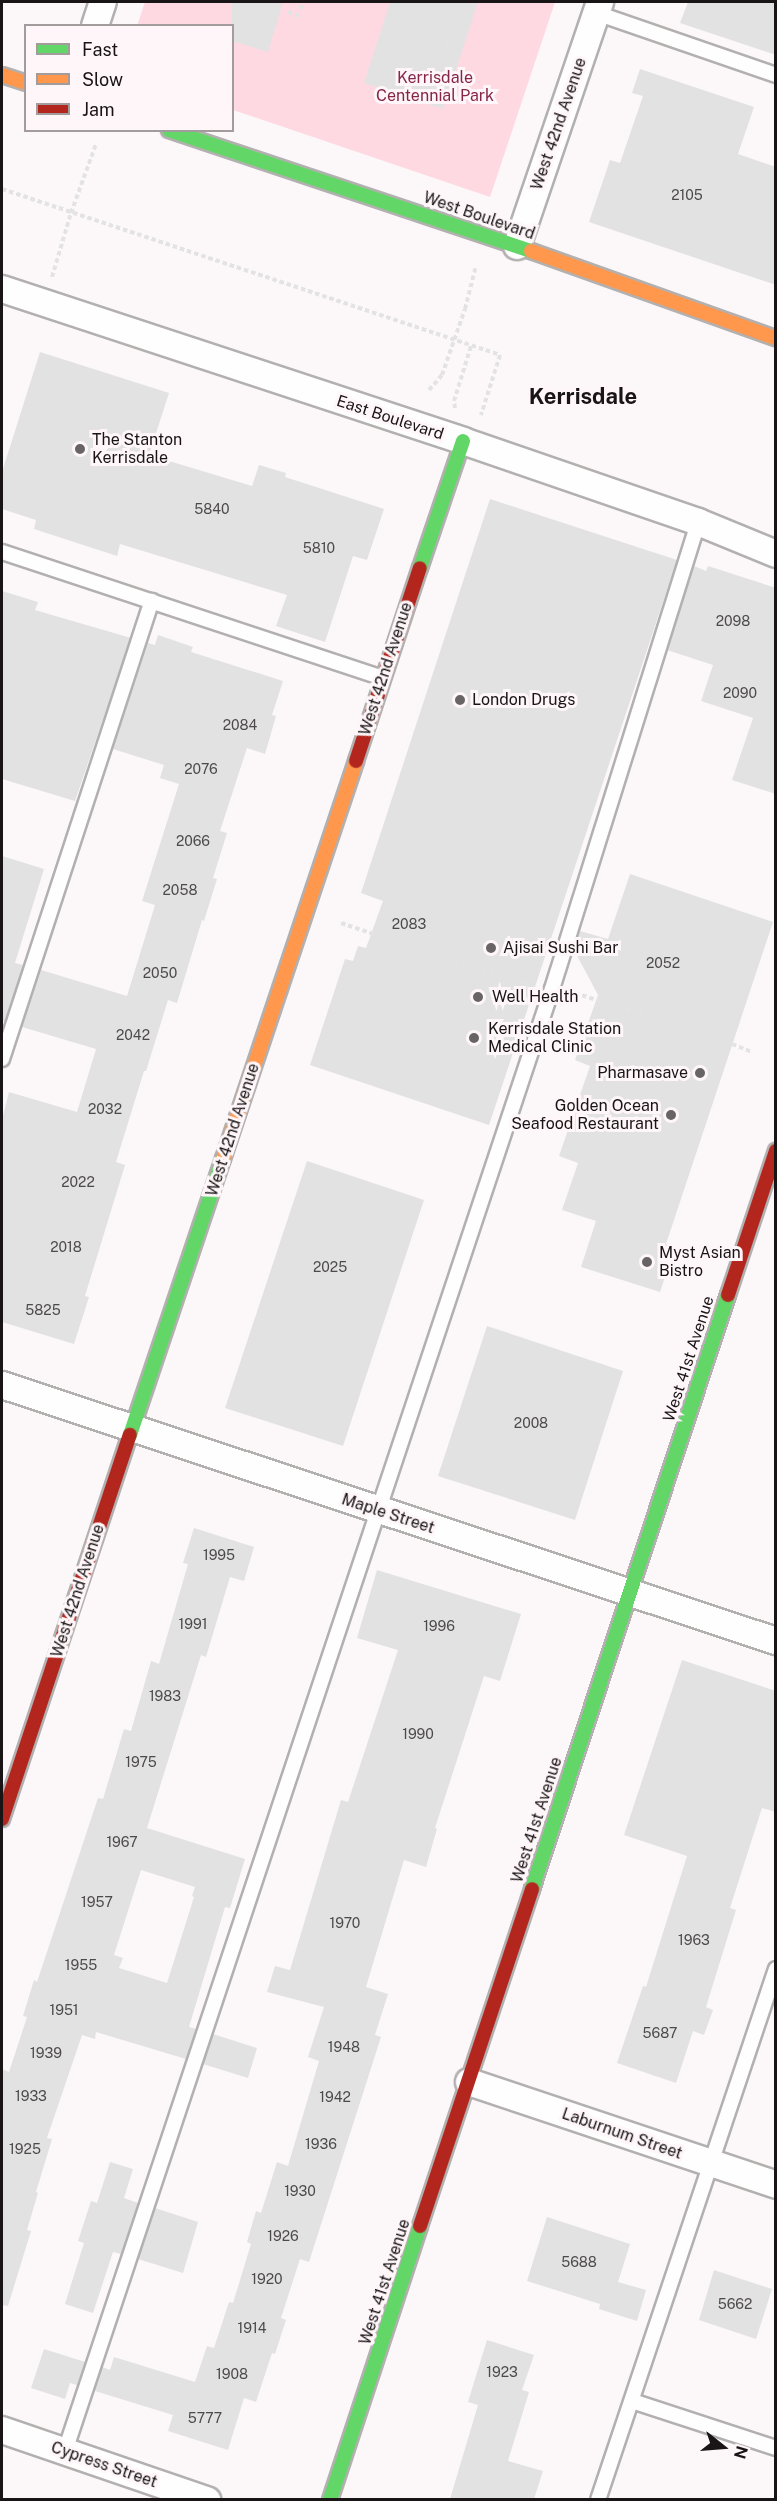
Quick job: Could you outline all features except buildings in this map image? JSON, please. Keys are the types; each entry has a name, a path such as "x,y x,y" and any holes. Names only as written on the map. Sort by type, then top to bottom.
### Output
{"street":[{"path":"96,24 103,2"},
{"name":"West 42nd Avenue","path":"517,246 598,7"},
{"path":"2,75 24,82"},
{"name":"West Boulevard","path":"176,132 517,246 776,338"},
{"name":"East Boulevard","path":"3,295 462,441 698,522 776,554"},
{"name":"West 42nd Avenue","path":"2,1819 462,441"},
{"name":"West 41st Avenue","path":"330,2499 776,1151"},
{"name":"Maple Street","path":"2,1385 776,1641"},
{"name":"Laburnum Street","path":"469,2082 776,2185"},
{"name":"Cypress Street","path":"2,2430 207,2499"}],"lane":[{"path":"598,7 776,75"},
{"path":"65,2451 552,989 698,522"},
{"path":"2,552 383,678"},
{"path":"2,1059 152,601"},
{"path":"598,2499 776,1969"},
{"path":"632,2401 776,2448"}],"path":[{"path":"288,12 302,17"},
{"path":"444,44 456,48"},
{"path":"52,277 71,213 96,144"},
{"path":"2,189 500,355 482,414 462,441"},
{"path":"429,390 442,375 477,263"},
{"path":"462,441 454,401 471,346"},
{"path":"341,923 436,955"},
{"path":"447,959 534,986"},
{"path":"571,991 646,1016"},
{"path":"732,1044 752,1052"}],"green space":[{"name":"Kerrisdale Centennial Park","path":"145,2 555,2 490,197 234,110 234,24 138,24"}],"traffic: fast":[{"path":"175,132 531,251"},
{"path":"420,568 463,441"},
{"path":"130,1435 223,1159"},
{"path":"532,1889 728,1295"},
{"path":"330,2500 420,2226"}],"traffic: slow":[{"path":"2,75 24,82"},
{"path":"531,251 776,338"},
{"path":"223,1159 356,761"}],"traffic: jam":[{"path":"356,761 420,568"},
{"path":"728,1295 776,1151"},
{"path":"2,1819 130,1435"},
{"path":"420,2226 532,1889"}],"place":[{"name":"The Stanton Kerrisdale","path":"80,449"},
{"name":"London Drugs","path":"460,700"},
{"name":"Ajisai Sushi Bar","path":"491,948"},
{"name":"Well Health","path":"478,997"},
{"name":"Kerrisdale Station Medical Clinic","path":"474,1038"},
{"name":"Pharmasave","path":"700,1073"},
{"name":"Golden Ocean Seafood Restaurant","path":"671,1115"},
{"name":"Myst Asian Bistro","path":"647,1262"}],"district":[{"name":"Kerrisdale","path":"583,397"}]}
